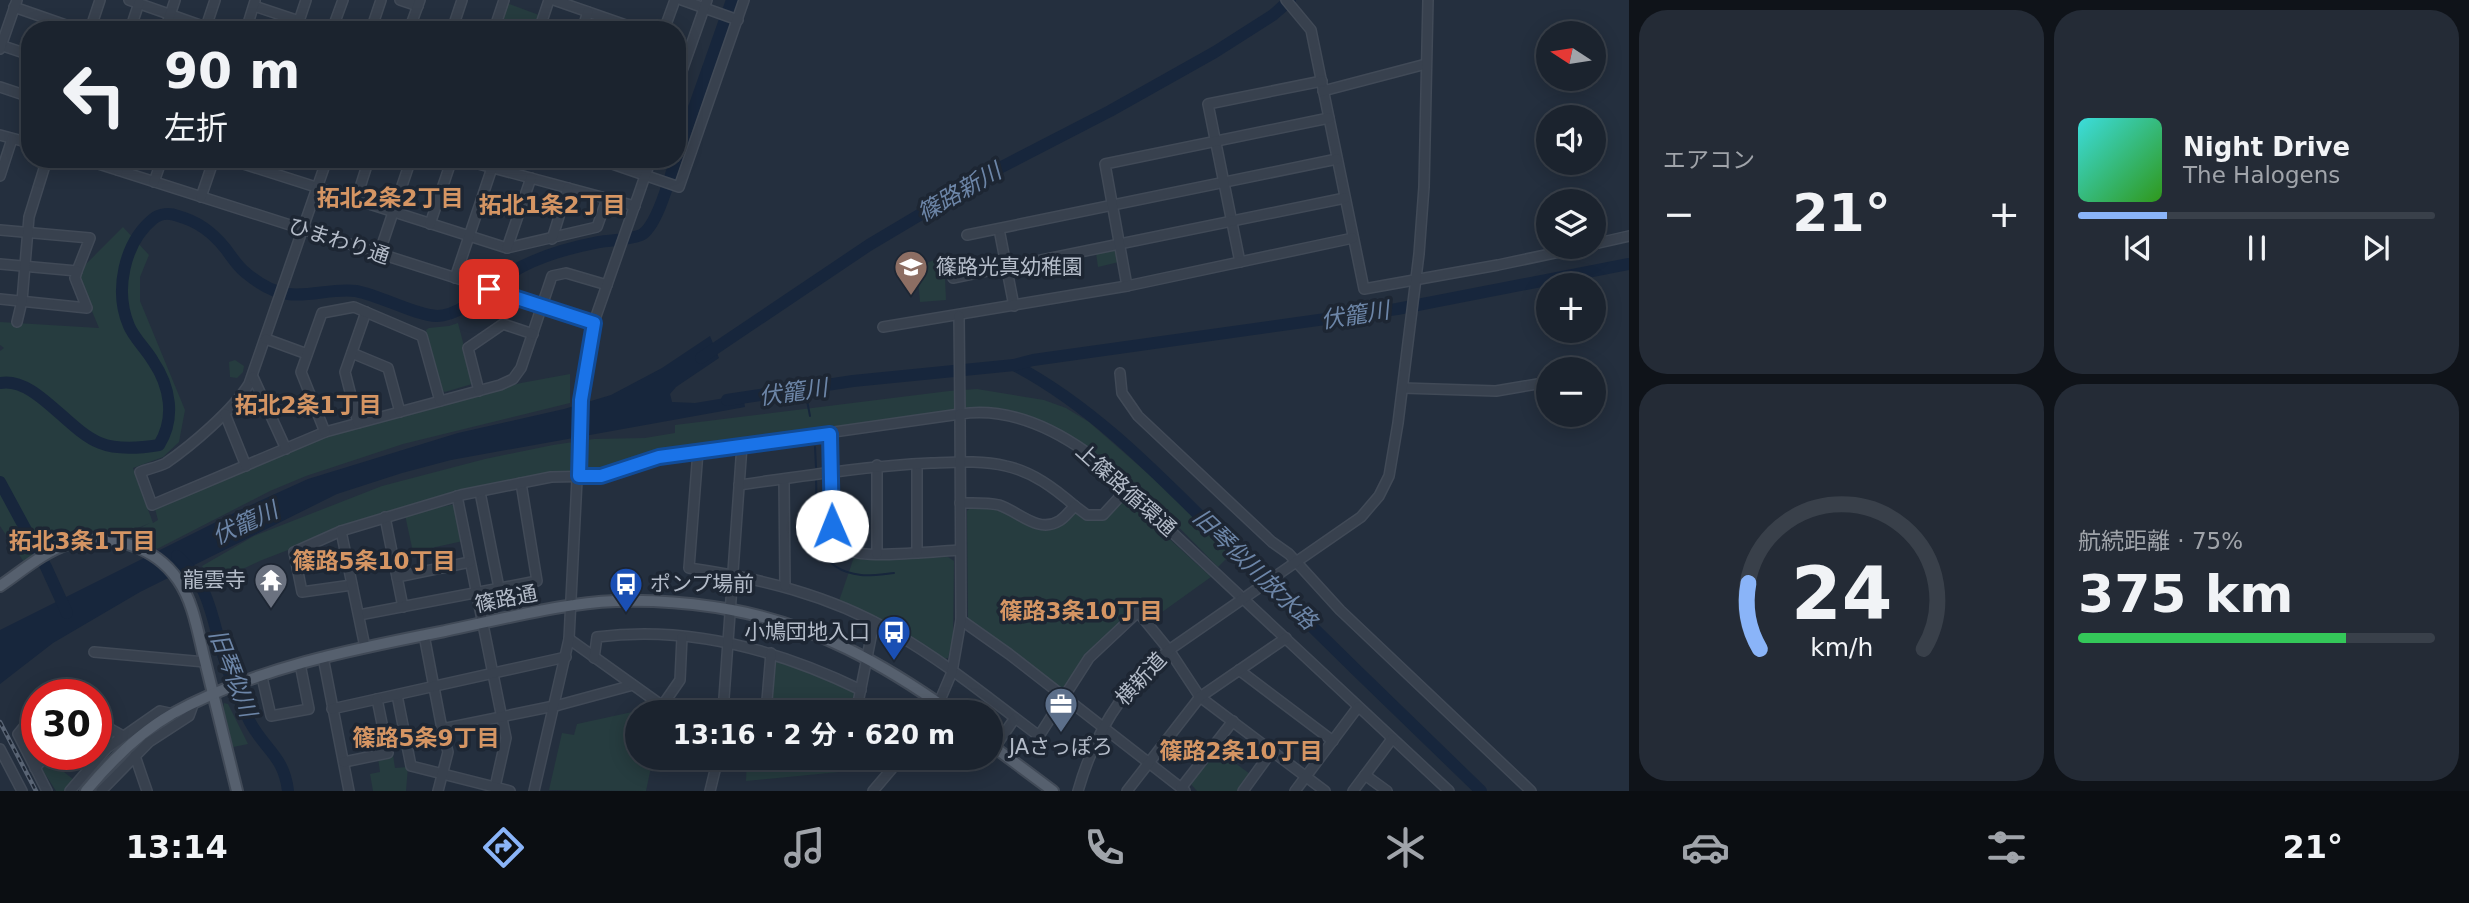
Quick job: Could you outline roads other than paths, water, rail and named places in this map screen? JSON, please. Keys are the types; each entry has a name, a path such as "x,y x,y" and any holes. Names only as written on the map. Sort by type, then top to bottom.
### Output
{"main road":[{"path":"0,586 57,549 79,541 126,543 148,553 168,568 186,595 237,791"},
{"name":"篠路通","path":"86,791 109,763 174,714 213,695 323,657 573,605 651,601 730,610 800,628 868,658 904,679 928,700"},
{"path":"1003,754 1053,791"}],"street":[{"path":"93,21 100,0"},
{"path":"129,0 188,21"},
{"path":"168,21 175,0"},
{"path":"211,21 215,0"},
{"path":"298,21 306,0"},
{"path":"335,21 342,0"},
{"path":"374,21 381,0"},
{"path":"400,0 419,3 412,21"},
{"path":"455,21 462,0"},
{"path":"497,21 504,0"},
{"path":"543,21 551,0 610,21"},
{"path":"667,21 675,0"},
{"path":"682,0 706,4 717,12 736,19"},
{"path":"686,166 744,0"},
{"path":"1286,0 1310,28 1364,289 1536,257"},
{"name":"横新道","path":"1078,791 1086,760 1102,727 1127,688 1169,650 1361,517 1379,496 1389,475 1416,281 1423,187 1428,0"},
{"path":"249,21 255,3 289,21"},
{"path":"21,52 0,46 15,4 58,21"},
{"path":"133,21 139,4"},
{"path":"686,60 706,4"},
{"path":"585,21 588,12"},
{"path":"1240,262 1208,104 1323,86 1426,64"},
{"path":"0,87 21,94"},
{"path":"1127,286 1105,164 1329,118"},
{"path":"0,135 21,142"},
{"path":"0,176 12,139"},
{"path":"967,236 1337,159"},
{"path":"17,322 22,301 29,217 44,168"},
{"name":"ひまわり通","path":"111,168 594,323"},
{"path":"154,182 159,168"},
{"path":"201,197 211,168"},
{"path":"258,168 507,248 597,227 607,199"},
{"path":"324,168 253,377 239,400 225,414 164,464 140,472 152,505 325,432 500,386 513,379 521,368 552,276 566,273 607,285"},
{"path":"356,200 366,168"},
{"path":"379,254 408,168"},
{"path":"430,224 449,168"},
{"path":"455,278 491,168"},
{"path":"506,168 531,178 635,206"},
{"path":"629,168 679,187 685,168"},
{"path":"534,791 569,639 584,381 594,323 648,168"},
{"path":"507,248 531,178"},
{"path":"552,239 568,188"},
{"path":"953,278 1345,198"},
{"path":"999,229 1014,306"},
{"path":"0,230 90,238 75,278 87,308 0,299"},
{"path":"1606,241 1629,236"},
{"path":"883,327 1127,286 1353,238"},
{"path":"0,264 77,271"},
{"path":"325,432 301,372 322,313 354,307 422,335 440,401"},
{"path":"358,423 345,372 366,312"},
{"path":"940,700 952,672 961,620 959,316"},
{"path":"480,391 468,348 503,324 533,334"},
{"path":"266,339 307,354"},
{"path":"352,353 388,368 400,412"},
{"path":"1120,373 1122,393 1138,416 1531,791"},
{"path":"253,377 286,449"},
{"path":"1403,388 1496,391 1536,384"},
{"path":"225,414 246,466"},
{"name":"上篠路循環通","path":"352,585 302,592 293,552 341,531 457,496 551,477 601,476 659,457 960,414 992,414 1017,418 1045,427 1086,452 1449,791"},
{"path":"830,434 832,526 835,537 848,550 877,554 960,550"},
{"path":"724,700 742,445"},
{"path":"698,451 689,568 785,586 874,622 925,651 1040,736 1089,658 1138,612 1169,650 1200,697 1325,791"},
{"path":"739,485 877,465 960,462 1007,466 1052,486 1087,516 1103,515 1126,490"},
{"path":"917,464 917,552"},
{"path":"877,465 877,554"},
{"path":"784,479 785,586"},
{"path":"359,615 537,581 521,483"},
{"path":"480,492 499,588"},
{"path":"457,496 506,738 495,787"},
{"path":"960,503 999,505 1018,513 1035,525 1059,522 1075,506"},
{"path":"385,517 403,607"},
{"path":"341,531 365,647"},
{"path":"397,577 470,562"},
{"path":"961,620 1009,654 1183,790 1233,721"},
{"path":"858,700 874,622"},
{"path":"424,635 448,752 438,791"},
{"path":"594,658 597,637 611,635 682,637 728,642 771,653 860,691"},
{"path":"666,700 680,680 682,637"},
{"path":"1127,791 1200,697 1286,638"},
{"path":"569,639 654,700"},
{"path":"94,652 205,662"},
{"path":"767,700 771,653"},
{"path":"332,709 566,656"},
{"path":"323,657 349,791"},
{"path":"262,677 271,716 309,709 300,664"},
{"path":"1239,670 1332,741"},
{"path":"442,729 633,685"},
{"path":"397,695 411,766 510,791"},
{"path":"344,762 388,752 377,699"},
{"path":"102,791 149,742 189,716 193,705"},
{"path":"1295,791 1359,707"},
{"path":"70,791 90,765 123,736 160,711 174,714"},
{"path":"1003,733 1015,718"},
{"path":"112,730 123,736"},
{"path":"1353,791 1392,739"},
{"path":"0,750 22,791"},
{"path":"1243,791 1272,751"},
{"path":"135,756 147,791"},
{"path":"36,770 47,791"},
{"path":"710,791 715,770"},
{"path":"873,791 891,770"},
{"path":"1365,775 1387,791"}],"water":[{"path":"710,336 719,358 676,387 670,394 672,402 695,403 743,395 745,407 451,460 337,494 140,592 53,643 0,684 0,630 242,509 308,479 458,433 564,409 611,395 662,368"}],"waterway":[{"path":"686,130 732,0"},
{"name":"篠路新川","path":"701,358 869,245 990,173 1110,111 1215,52 1273,15 1290,0"},
{"path":"0,383 13,383 38,395 75,427 100,443 121,448 159,445 168,424 167,391 159,371 129,326 122,298 122,283 124,268 135,241 153,219 165,214 192,221 204,228 243,270 260,284 276,291 296,295 356,291 437,316 459,310 513,272 541,258 580,246 641,235 658,212 673,168"},
{"name":"伏籠川","path":"727,400 853,381 1014,365 1033,360 1397,309 1629,264"},
{"name":"旧琴似川放水路","path":"1014,365 1074,403 1130,449 1481,791"},
{"path":"805,390 810,416"},
{"path":"815,447 816,467"},
{"path":"816,478 819,540 831,563 843,571 861,575 894,573"},
{"path":"0,482 46,567 67,613"},
{"name":"旧琴似川","path":"177,556 189,568 205,594 237,695 256,732 278,761 288,791"}],"railway":[{"path":"0,722 36,791"}],"place":[{"name":"篠路光真幼稚園","path":"911,297"},
{"name":"龍雲寺","path":"271,610"},
{"name":"ポンプ場前","path":"626,614"},
{"name":"小鳩団地入口","path":"894,662"},
{"name":"JAさっぽろ","path":"1061,734"}],"district":[{"name":"拓北2条2丁目","path":"390,198"},
{"name":"拓北1条2丁目","path":"552,205"},
{"name":"拓北2条1丁目","path":"308,405"},
{"name":"拓北3条1丁目","path":"82,541"},
{"name":"篠路5条10丁目","path":"374,561"},
{"name":"篠路3条10丁目","path":"1081,611"},
{"name":"篠路5条9丁目","path":"426,738"},
{"name":"篠路2条10丁目","path":"1241,751"}]}
